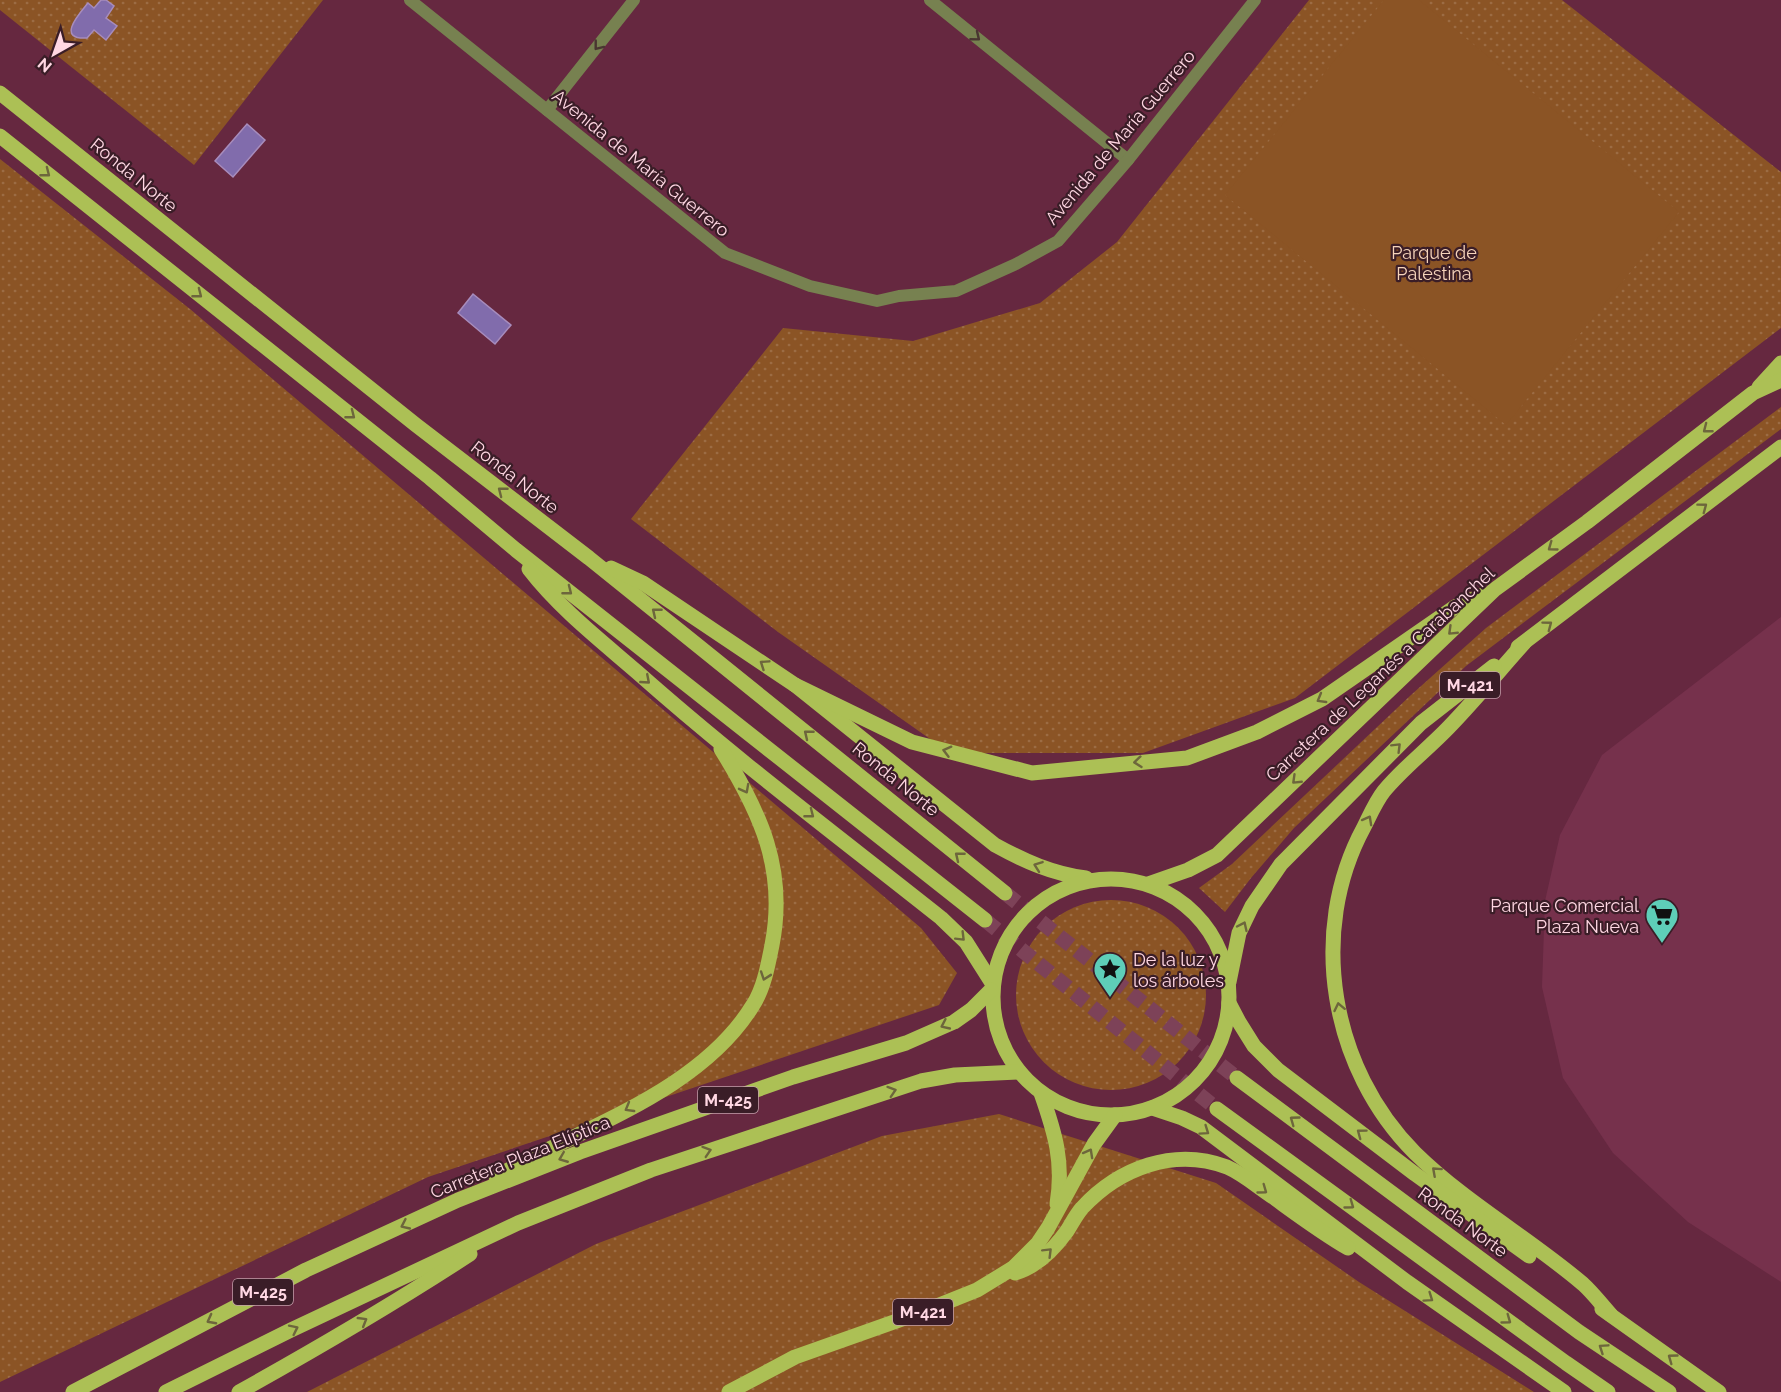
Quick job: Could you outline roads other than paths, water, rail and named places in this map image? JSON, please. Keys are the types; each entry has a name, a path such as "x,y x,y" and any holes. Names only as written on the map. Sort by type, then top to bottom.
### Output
{"main road":[{"name":"Ronda Norte","path":"0,93 416,425 589,558 1005,893"},
{"path":"0,136 421,470 516,550 985,920"},
{"name":"M-421","path":"1753,393 1781,363"},
{"name":"Carretera de Leganés a Carabanchel","path":"1148,884 1188,870 1217,855 1494,590 1587,522 1753,393 1781,380"},
{"name":"M-421","path":"1229,982 1222,956 1210,932 1194,912 1173,895 1148,884 1126,879 1095,879 1057,892 1020,921 1005,944 992,986 994,1019 1003,1047 1019,1072 1041,1093 1062,1104 1092,1114 1132,1114 1152,1108 1182,1092 1206,1067 1222,1037 1229,1003 1229,982 1239,933 1252,906 1281,864 1421,723 1781,447"},
{"path":"516,550 531,571 554,596 714,739 941,918 966,942 992,986"},
{"path":"589,558 643,583 795,685 948,810 995,845 1025,861 1054,872 1095,879"},
{"path":"795,685 912,742 1032,773 1187,758 1257,732 1322,699 1455,607 1494,590"},
{"path":"1524,643 1450,726 1383,792 1352,849 1340,890 1334,925 1332,977 1348,1048 1360,1078 1381,1111 1414,1152 1465,1197 1584,1285 1611,1315"},
{"path":"458,1200 516,1166 594,1128 674,1082 706,1060 733,1033 754,1004 767,970 776,925 777,894 773,865 756,809 714,739"},
{"name":"Carretera Plaza Elíptica","path":"73,1392 306,1270 458,1200 602,1144 793,1077 906,1043 954,1022 971,1010 992,986"},
{"path":"1229,1003 1254,1046 1278,1070 1415,1174 1719,1392"},
{"name":"M-425","path":"166,1392 518,1223 651,1170 921,1081 955,1075 1019,1072"},
{"name":"Ronda Norte","path":"1237,1078 1579,1332 1669,1392"},
{"name":"M-421","path":"729,1392 795,1357 977,1290 998,1279 1025,1257 1048,1228 1055,1215 1060,1175 1058,1145 1041,1093"},
{"path":"1152,1108 1201,1127 1407,1282 1564,1392"},
{"path":"1217,1109 1608,1392"},
{"path":"1055,1215 1094,1144 1115,1115"},
{"path":"998,1279 1038,1262 1065,1233 1080,1210 1114,1180 1136,1168 1166,1160 1200,1161 1227,1167 1323,1233 1407,1282"},
{"path":"239,1392 421,1286 518,1223"}],"street":[{"name":"Avenida de María Guerrero","path":"410,0 725,253 810,286 877,301 899,296 956,291 1016,264 1058,240 1128,160 1255,0"},
{"path":"547,110 634,0"},
{"path":"930,0 1128,160"}],"tunnel":[{"path":"1005,893 1237,1078"},
{"path":"985,920 1217,1109"}],"place":[{"name":"Parque Comercial Plaza Nueva","path":"1662,944"},
{"name":"De la luz y los árboles","path":"1110,998"}],"park label":[{"name":"Parque de Palestina","path":"1434,262"}]}
